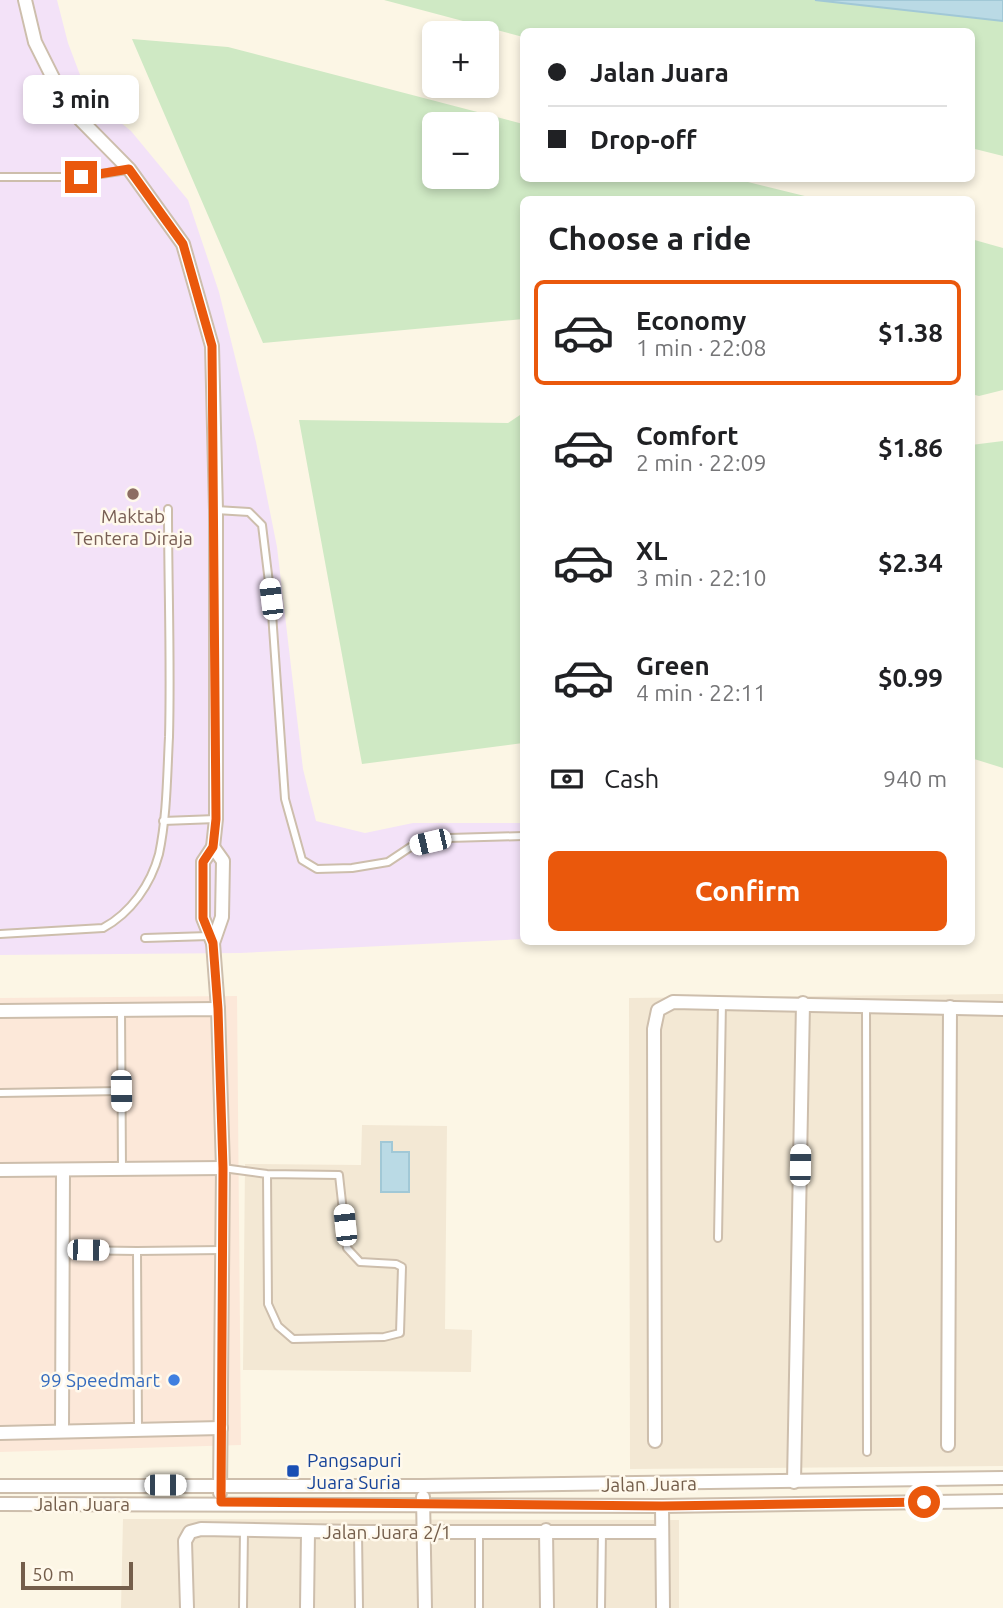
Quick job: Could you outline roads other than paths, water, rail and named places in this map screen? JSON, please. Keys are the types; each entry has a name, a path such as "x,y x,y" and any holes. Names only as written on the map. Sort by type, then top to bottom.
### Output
{"street":[{"path":"25,0 35,42 67,106 129,169 183,244 212,346 216,510 216,819 213,847 203,862 203,918 213,938 223,1168 221,1502"},
{"path":"213,847 223,861 222,917 213,938"},
{"path":"655,1441 654,1029 658,1010 673,1002 1003,1009"},
{"path":"794,1482 803,1003"},
{"path":"948,1446 950,1007"},
{"path":"0,1011 218,1009"},
{"path":"0,1170 223,1168"},
{"path":"62,1431 63,1170"},
{"path":"0,1433 221,1428"},
{"name":"Jalan Juara","path":"0,1486 423,1486 1003,1478"},
{"path":"423,1486 425,1608"},
{"name":"Jalan Juara","path":"0,1504 221,1502 662,1506 1003,1501"},
{"path":"662,1506 663,1608"},
{"name":"Jalan Juara 2/1","path":"187,1608 185,1541 190,1532 201,1529 307,1532 661,1532"},
{"path":"547,1530 547,1608"},
{"path":"307,1532 307,1608"}],"lane":[{"path":"0,177 81,177 129,169"},
{"path":"0,934 103,928 118,920 138,898 152,873 163,821 170,701 168,509"},
{"path":"216,510 249,512 262,525 271,599 285,799 302,860 317,869 352,868 388,862 412,846 449,838 520,836"},
{"path":"163,821 216,819"},
{"path":"145,938 213,938"},
{"path":"718,1238 722,1003"},
{"path":"866,1005 867,1452"},
{"path":"121,1009 122,1169"},
{"path":"0,1093 121,1091"},
{"path":"223,1168 267,1174 339,1175 347,1248 360,1262 396,1264 402,1267 400,1333 384,1337 293,1339 278,1326 268,1304 267,1174"},
{"path":"63,1250 222,1250"},
{"path":"137,1251 138,1429"},
{"path":"243,1608 244,1530"},
{"path":"479,1531 479,1608"},
{"path":"601,1608 602,1531"},
{"path":"358,1532 359,1608"}],"water":[{"path":"815,0 1003,0 1003,21"},
{"path":"381,1142 392,1142 392,1152 409,1152 409,1192 381,1192"}],"place":[{"name":"Maktab Tentera Diraja","path":"133,494"},
{"name":"99 Speedmart","path":"174,1380"},
{"name":"Pangsapuri Juara Suria","path":"293,1471"}]}
